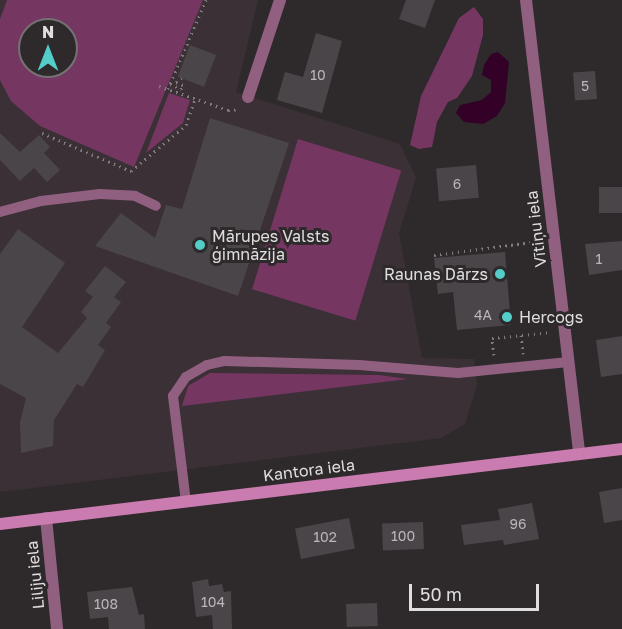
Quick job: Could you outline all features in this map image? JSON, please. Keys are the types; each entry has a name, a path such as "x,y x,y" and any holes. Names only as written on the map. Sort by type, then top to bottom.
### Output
{"main road":[{"name":"Kantora iela","path":"0,524 622,448"}],"street":[{"path":"248,97 280,0"},
{"name":"Vītiņu iela","path":"526,0 579,454"},
{"name":"Liliju iela","path":"45,518 57,629"}],"lane":[{"path":"0,212 41,201 100,194 135,196 156,206"},
{"path":"186,502 173,396 186,377 207,365 225,361 458,373 568,362"}],"path":[{"path":"168,89 206,0"},
{"path":"170,84 181,89 183,85 176,82 182,78"},
{"path":"159,86 228,110 242,109 248,97"},
{"path":"42,133 131,171 186,124 195,99"},
{"path":"434,255 542,241"},
{"path":"495,370 492,338 554,332"}],"shaded area":[{"name":"Mārupes Valsts ģimnāzija","path":"0,0 258,0 236,92 400,144 416,178 399,233 422,358 474,359 477,385 465,424 441,438 0,492"},
{"path":"7,0 203,0 134,167 40,126 11,101 0,80 0,19"},
{"path":"474,7 483,19 483,35 472,76 457,98 448,102 437,122 432,147 419,149 410,145 421,96 459,18"},
{"path":"498,52 509,62 505,103 497,116 483,124 464,122 456,113 460,105 482,100 491,92 491,80 482,75 484,65 491,54"},
{"path":"169,93 190,100 183,123 146,153"},
{"path":"298,139 401,171 355,321 252,289"},
{"path":"210,373 379,375 408,379 182,406 188,386"}],"building":[{"path":"406,0 435,0 425,28 399,19"},
{"path":"316,33 342,41 322,113 277,100 285,72 303,77"},
{"path":"190,45 216,55 204,87 178,77"},
{"path":"595,71 597,99 575,100 573,73"},
{"path":"210,118 289,143 238,296 95,246 121,213 155,238 166,205 182,209"},
{"path":"0,133 20,152 39,135 50,147 44,153 60,170 47,182 34,168 20,181 0,160"},
{"path":"476,165 479,198 439,201 436,168"},
{"path":"599,187 622,187 622,213 599,213"},
{"path":"18,229 65,263 22,327 58,353 87,318 81,312 93,297 85,291 105,266 126,282 114,297 121,302 106,323 111,327 98,345 105,350 83,387 77,384 54,420 53,446 21,453 20,422 26,398 0,384 0,254"},
{"path":"622,241 622,270 589,275 585,244"},
{"path":"505,252 511,325 457,330 453,292 438,294 434,258"},
{"path":"622,336 622,374 601,377 596,340"},
{"path":"622,488 622,520 604,523 599,492"},
{"path":"532,503 539,539 504,545 503,540 464,545 461,525 500,520 498,509"},
{"path":"349,518 355,548 301,559 295,528"},
{"path":"423,522 424,549 383,550 382,523"},
{"path":"208,579 209,586 222,584 224,592 231,591 232,629 213,629 212,615 196,617 192,582"},
{"path":"132,587 139,615 144,614 145,629 109,629 108,617 90,619 87,592"},
{"path":"377,603 378,626 347,627 346,604"}],"place":[{"name":"Mārupes Valsts ģimnāzija","path":"200,245"},
{"name":"Raunas Dārzs","path":"500,274"},
{"name":"Hercogs","path":"507,317"}]}
